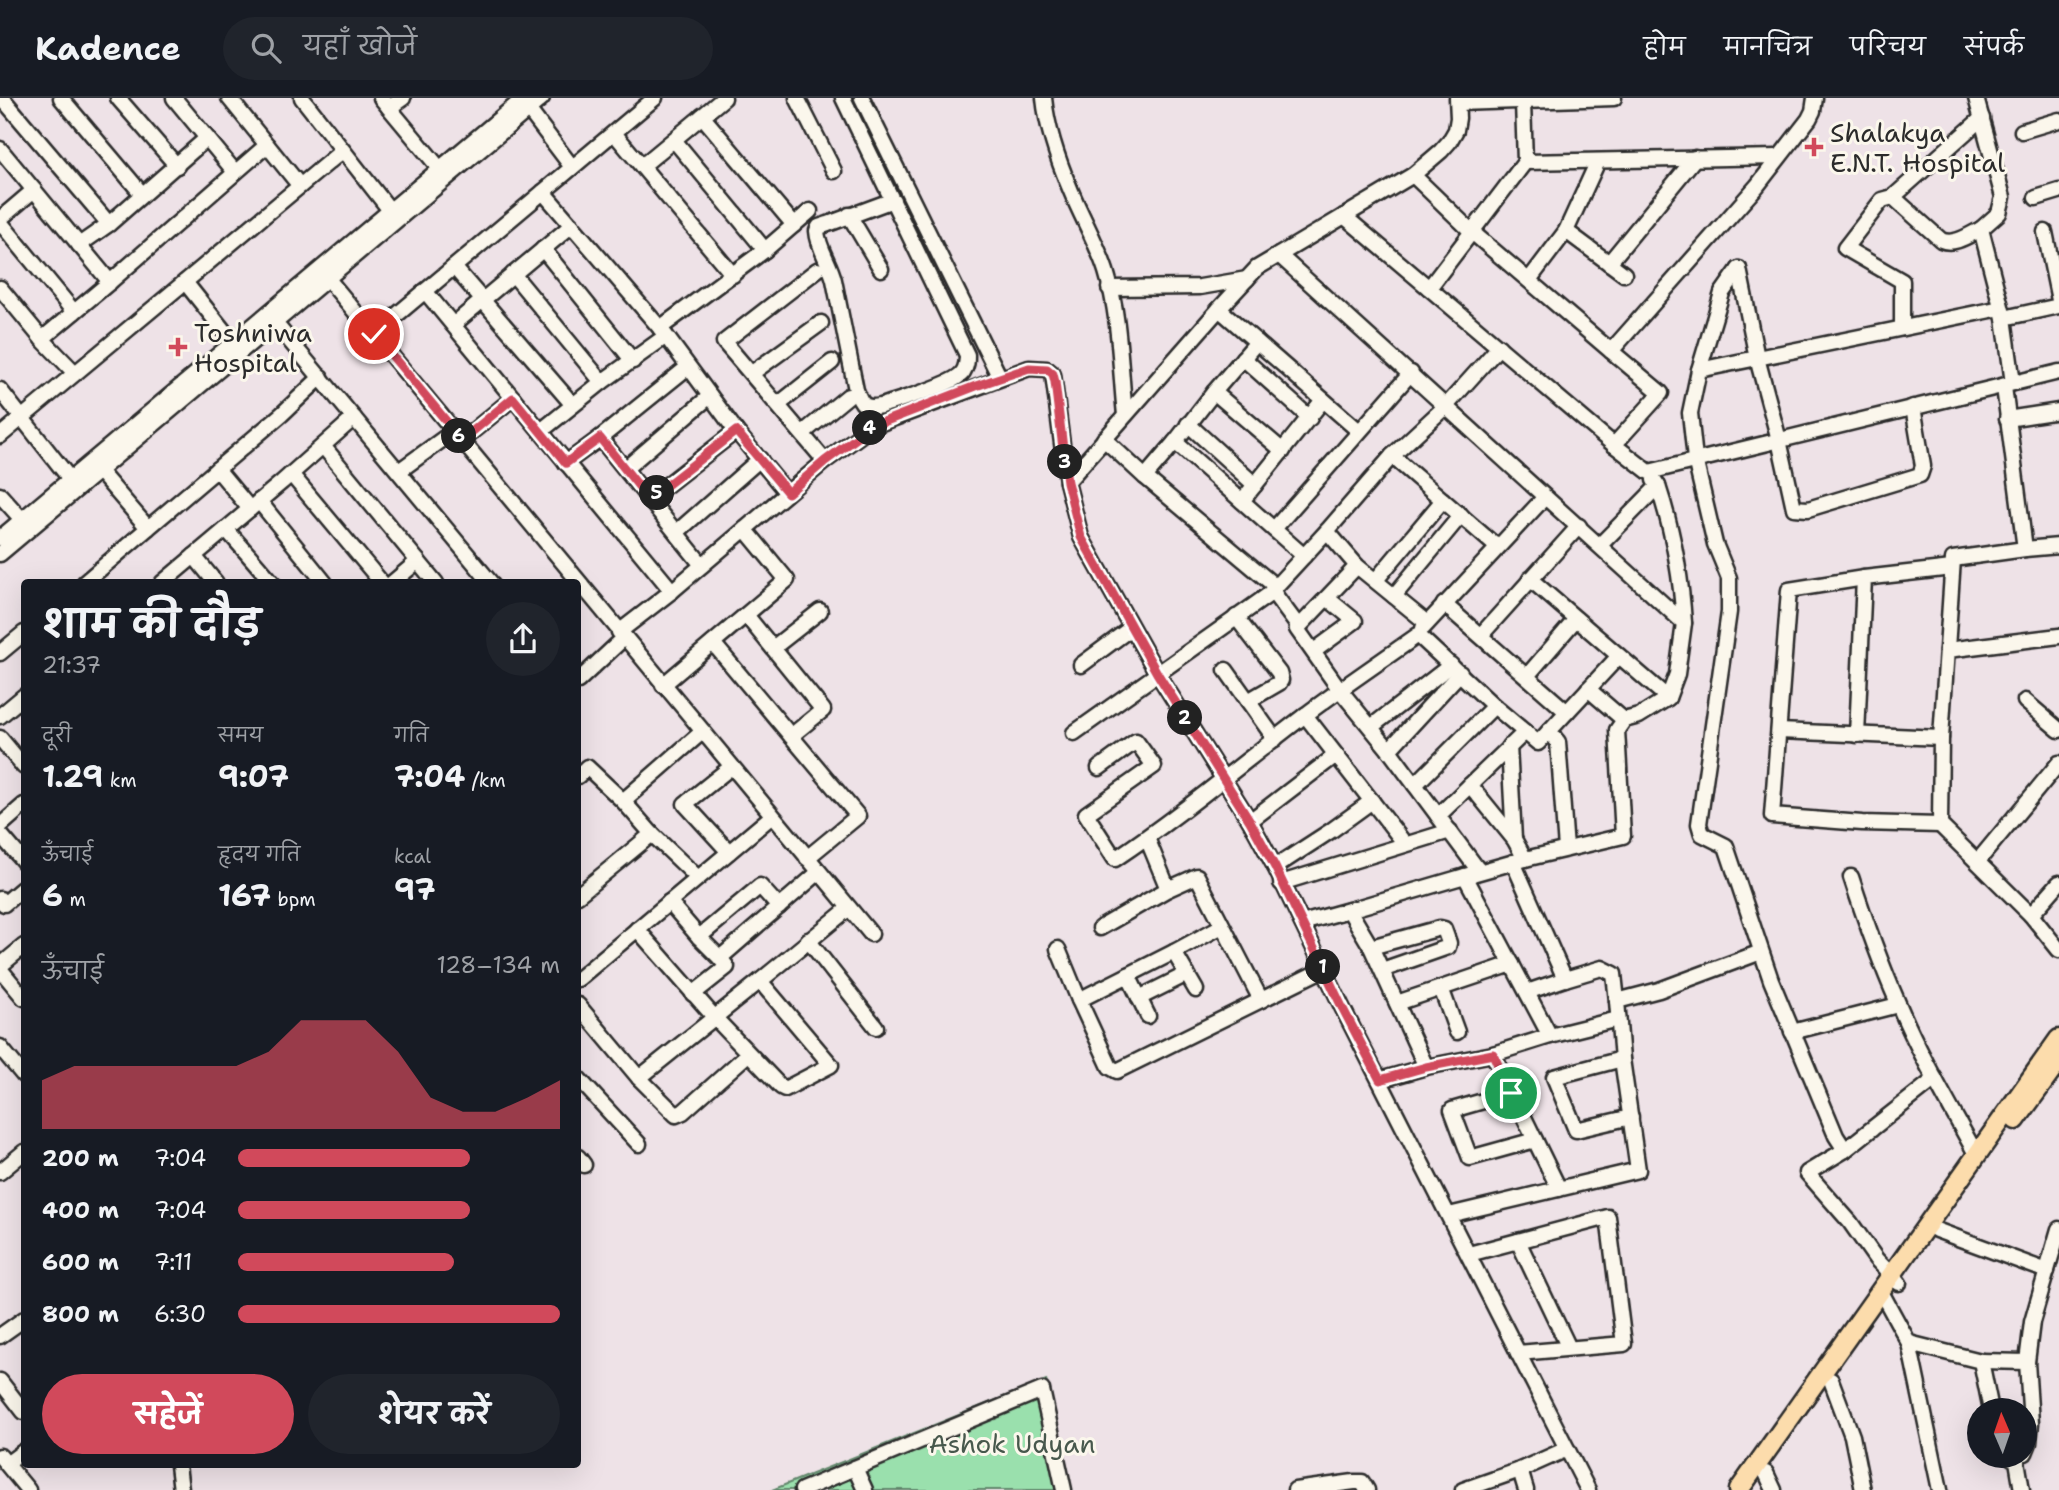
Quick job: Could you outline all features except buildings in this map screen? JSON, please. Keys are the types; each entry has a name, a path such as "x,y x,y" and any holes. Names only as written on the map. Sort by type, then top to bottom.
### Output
{"main road":[{"path":"1753,1490 1830,1380 1977,1156 2059,1039"},
{"path":"1739,1490 1835,1357 1936,1230 2059,1060"}],"street":[{"path":"2,98 109,224"},
{"path":"61,98 142,194"},
{"path":"118,98 177,166"},
{"path":"173,98 235,172"},
{"path":"229,98 300,186"},
{"path":"302,98 394,215"},
{"path":"403,98 385,103 444,173"},
{"path":"0,554 70,479 237,347 526,104 542,98"},
{"path":"374,334 655,98"},
{"path":"642,166 724,98"},
{"path":"797,98 834,171"},
{"path":"843,98 965,349 976,386"},
{"path":"862,98 1000,378"},
{"path":"1044,98 1048,122 1070,190 1106,272 1114,312 1125,415"},
{"path":"1067,482 1257,268 1413,175 1450,142 1456,130 1457,101 1523,102 1614,98"},
{"path":"1611,351 1757,186 1809,118 1815,98"},
{"path":"1893,197 1947,243 1981,229 1999,213 2003,197 1976,98"},
{"path":"1429,288 1525,162 1523,102"},
{"path":"526,104 572,167"},
{"path":"702,116 794,225"},
{"path":"1902,328 1902,281 1845,247 1882,200 1893,197 1982,118"},
{"path":"2022,131 2059,120"},
{"path":"614,133 733,275"},
{"path":"79,244 109,224 207,138"},
{"path":"674,140 765,250"},
{"path":"42,339 267,145"},
{"path":"0,149 110,282"},
{"path":"0,436 342,151"},
{"path":"1525,162 1778,157"},
{"path":"1609,263 1695,158"},
{"path":"1529,280 1566,231 1598,160"},
{"path":"1413,175 1472,232 1661,393 1614,445"},
{"path":"34,190 0,220 74,312"},
{"path":"2036,198 2059,191"},
{"path":"543,192 663,332 736,431 788,493"},
{"path":"893,200 819,227 817,231 831,270 856,390 864,405 870,408 881,406 949,382 962,374 967,363"},
{"path":"541,431 633,360 663,332 810,211"},
{"path":"0,538 26,524 99,471 237,347 275,323 328,279 394,215"},
{"path":"849,215 881,269"},
{"path":"1302,923 1519,860 1623,836 1617,730 1624,720 1639,716 1668,698 1677,674 1684,623 1677,555 1669,520 1658,486 1649,472 1344,216"},
{"path":"453,325 572,225"},
{"path":"1981,229 2002,313 2008,385 2007,419 2025,549"},
{"path":"1566,231 1624,274"},
{"path":"2045,232 2059,300"},
{"path":"543,249 633,360"},
{"path":"1279,255 1684,623"},
{"path":"454,267 573,405"},
{"path":"1845,1150 1836,1136 1761,952 1726,846 1702,834 1699,824 1729,612 1729,578 1715,544 1692,460 1690,413 1699,370 1722,293 1740,269 1756,358 1779,440 1794,508 1808,509 1920,475 1923,466 1913,407"},
{"path":"817,270 724,342 825,461"},
{"path":"513,274 602,382"},
{"path":"328,279 458,435 569,579"},
{"path":"1109,288 1200,287 1247,279"},
{"path":"185,282 237,347"},
{"path":"0,288 42,339 75,373"},
{"path":"425,291 672,591"},
{"path":"1699,370 1902,328 2059,306"},
{"path":"1219,309 1359,431"},
{"path":"275,323 488,579"},
{"path":"752,373 821,323"},
{"path":"1145,477 1257,342"},
{"path":"1074,733 1274,589 1392,456 1446,406 1499,347"},
{"path":"1243,358 1310,418"},
{"path":"779,404 832,362"},
{"path":"566,463 688,367"},
{"path":"581,678 622,635 702,565 825,461 873,426 1000,378 1038,367 1047,369 1053,374 1067,482 1081,537 1157,673 1250,821 1275,867 1588,1490"},
{"path":"1649,472 2059,372"},
{"path":"1274,529 1411,373"},
{"path":"89,579 282,414 321,377"},
{"path":"0,390 70,479"},
{"path":"1214,392 1283,451"},
{"path":"626,468 710,396"},
{"path":"803,433 848,396"},
{"path":"399,471 513,398"},
{"path":"1242,501 1323,400"},
{"path":"2007,419 2059,411"},
{"path":"167,579 354,418"},
{"path":"1188,424 1255,485"},
{"path":"649,499 736,431"},
{"path":"600,438 702,565"},
{"path":"1104,439 1274,589 1298,626 1298,631 1340,690 1450,831 1512,964 1550,1036"},
{"path":"1175,442 1304,556"},
{"path":"323,446 433,579"},
{"path":"1392,456 1497,547"},
{"path":"677,532 760,459"},
{"path":"217,469 255,505 321,579"},
{"path":"99,471 148,528"},
{"path":"291,474 379,579"},
{"path":"1600,545 1658,486"},
{"path":"0,495 26,524"},
{"path":"1099,768 1136,741 1154,766 1086,814 1115,859 1147,838 1305,715 1418,635 1545,496"},
{"path":"1376,580 1443,500"},
{"path":"1394,596 1461,515"},
{"path":"1481,635 1579,526"},
{"path":"226,529 270,579"},
{"path":"663,685 787,580 745,529"},
{"path":"1327,531 1357,566 1427,623"},
{"path":"1940,825 1941,738 1953,559 2059,546"},
{"path":"194,556 213,579"},
{"path":"397,579 418,561"},
{"path":"1298,626 1357,566"},
{"path":"1952,568 1789,590 1772,816 1861,823 1940,825 2031,915 2059,950"},
{"path":"1857,735 1864,578"},
{"path":"1530,579 1668,698"},
{"path":"581,594 622,635 871,934"},
{"path":"1314,651 1355,621 1327,598"},
{"path":"1444,604 1567,712"},
{"path":"773,648 820,611"},
{"path":"746,615 823,710 791,736"},
{"path":"1236,617 1279,673 1281,680 1248,701"},
{"path":"1527,676 1576,619"},
{"path":"1081,665 1132,628"},
{"path":"1418,635 1538,743 1619,656"},
{"path":"0,653 21,636"},
{"path":"1947,650 2059,636"},
{"path":"713,643 858,816 807,858"},
{"path":"1370,727 1455,669"},
{"path":"1389,750 1455,669"},
{"path":"1226,670 1275,739"},
{"path":"1588,689 1624,720"},
{"path":"0,716 21,698"},
{"path":"2025,701 2059,730"},
{"path":"1415,785 1494,706"},
{"path":"1305,715 1405,844"},
{"path":"1549,731 1558,742 1566,849"},
{"path":"1779,731 1941,738"},
{"path":"623,801 702,732"},
{"path":"1438,816 1525,732"},
{"path":"0,738 21,763"},
{"path":"1509,746 1514,839 1519,860 1565,979"},
{"path":"1250,821 1336,755"},
{"path":"1978,861 2059,763"},
{"path":"581,773 587,767 698,878"},
{"path":"729,852 685,804 731,767"},
{"path":"1470,785 1514,839"},
{"path":"1275,867 1372,801"},
{"path":"0,826 21,808"},
{"path":"581,976 772,816"},
{"path":"1282,883 1450,831"},
{"path":"0,834 21,858"},
{"path":"581,893 652,834"},
{"path":"1147,838 1168,889"},
{"path":"720,958 819,872"},
{"path":"1100,928 1168,889 1197,876 1261,1000"},
{"path":"1851,877 1898,1005 1977,1156"},
{"path":"2031,915 2059,883"},
{"path":"699,937 760,886 779,907"},
{"path":"0,899 4,904 21,890"},
{"path":"669,902 727,967 693,994"},
{"path":"639,1078 849,908"},
{"path":"1349,910 1371,947 1426,1067"},
{"path":"1079,1000 1222,926"},
{"path":"637,929 693,994 781,1087 785,1088 831,1065 760,981"},
{"path":"1371,947 1444,929 1450,943 1448,947 1382,970"},
{"path":"808,940 876,1027"},
{"path":"21,949 0,967 21,994"},
{"path":"1058,949 1111,1067 1118,1071 1324,969"},
{"path":"1617,1001 1761,952"},
{"path":"1174,953 1196,990"},
{"path":"1397,1003 1512,964"},
{"path":"1449,1215 1638,1170 1622,1059 1614,974 1602,968 1527,992"},
{"path":"1139,998 1187,974"},
{"path":"1128,975 1148,1016"},
{"path":"1441,988 1457,1032"},
{"path":"1793,1032 1898,1005"},
{"path":"581,1009 639,1078 676,1115 683,1112 748,1054"},
{"path":"1380,1080 1426,1067 1493,1054 1618,1019"},
{"path":"0,1047 21,1072"},
{"path":"1493,1054 1559,1189"},
{"path":"1622,1059 1554,1077 1576,1130 1630,1117"},
{"path":"1935,1079 1845,1150 1807,1174 1850,1222 1876,1259 1889,1287 1909,1343 1940,1490"},
{"path":"1511,1093 1452,1110 1470,1158 1535,1140"},
{"path":"583,1095 639,1144"},
{"path":"0,1172 21,1158"},
{"path":"1469,1254 1608,1217 1624,1344 1518,1353"},
{"path":"2029,1398 2027,1362 2032,1322 2051,1269 2059,1229"},
{"path":"1936,1230 2051,1269"},
{"path":"1518,1241 1569,1348"},
{"path":"0,1336 21,1321"},
{"path":"1909,1343 1981,1362 2027,1362"},
{"path":"1981,1362 1988,1398"},
{"path":"1830,1380 1852,1436 1863,1490"},
{"path":"0,1381 21,1408"},
{"path":"802,1490 1042,1391 1064,1490"},
{"path":"1463,1490 1567,1450"},
{"path":"21,1452 4,1460 28,1490"},
{"path":"177,1468 181,1490"},
{"path":"855,1468 865,1490"},
{"path":"2019,1468 2022,1490"},
{"path":"1520,1470 1526,1490"},
{"path":"1766,1473 1774,1490"},
{"path":"1295,1490 1362,1482 1367,1490"}],"green space":[{"name":"Ashok Udyan","path":"1046,1380 1069,1490 772,1490"}],"place":[{"name":"Shalakya E.N.T. Hospital","path":"1814,147"},
{"name":"Toshniwa Hospital","path":"178,347"}],"route":[{"path":"374,334 462,440 513,398 566,463 600,438 649,499 736,431 788,493 825,461 873,426 1029,368 1047,369 1053,374 1055,382 1067,482 1081,537 1157,673 1250,821 1380,1080 1426,1067 1493,1054 1511,1093"}]}
